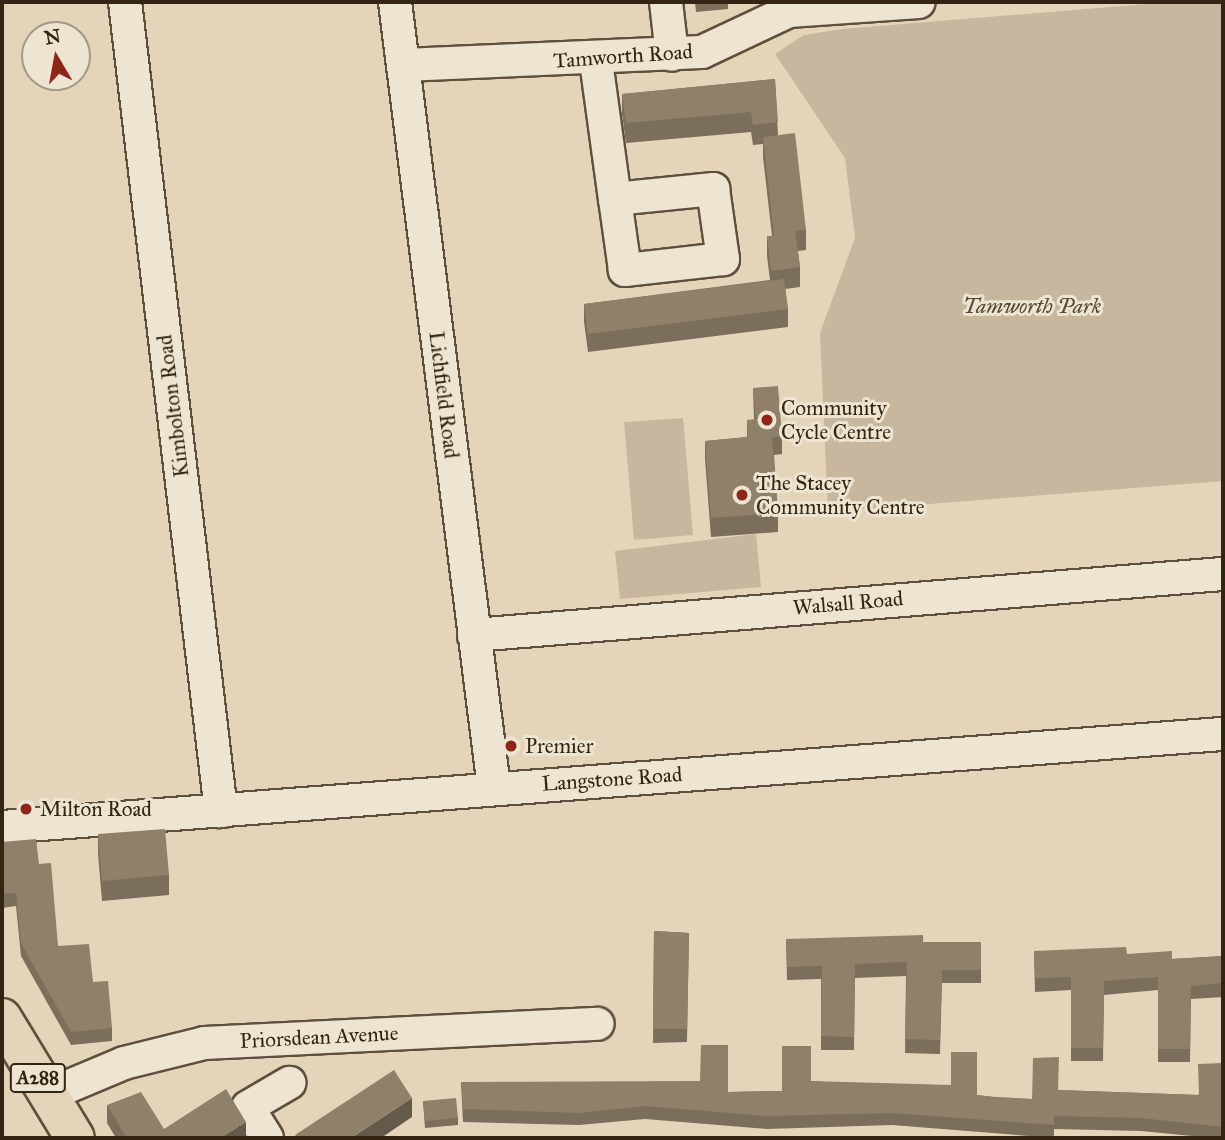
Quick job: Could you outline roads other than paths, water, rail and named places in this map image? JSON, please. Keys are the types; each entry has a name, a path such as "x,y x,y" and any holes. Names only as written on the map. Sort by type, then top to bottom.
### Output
{"main road":[{"name":"A288","path":"2,1018 75,1138"}],"street":[{"name":"Kimbolton Road","path":"125,2 221,810"},
{"name":"Lichfield Road","path":"395,2 494,788"},
{"path":"666,2 672,55"},
{"name":"Tamworth Road","path":"403,65 596,61 702,52 789,11 919,2"},
{"path":"596,61 615,199"},
{"name":"Walsall Road","path":"474,635 1223,574"},
{"name":"Langstone Road","path":"2,827 1223,734"},
{"name":"Priorsdean Avenue","path":"48,1095 124,1063 205,1043 598,1024"},
{"path":"267,1138 248,1107 289,1083"}],"place":[{"name":"Community Cycle Centre","path":"767,420"},
{"name":"The Stacey Community Centre","path":"742,495"},
{"name":"Premier","path":"511,746"},
{"name":"Milton Road","path":"26,809"}],"park label":[{"name":"Tamworth Park","path":"1032,306"}]}
